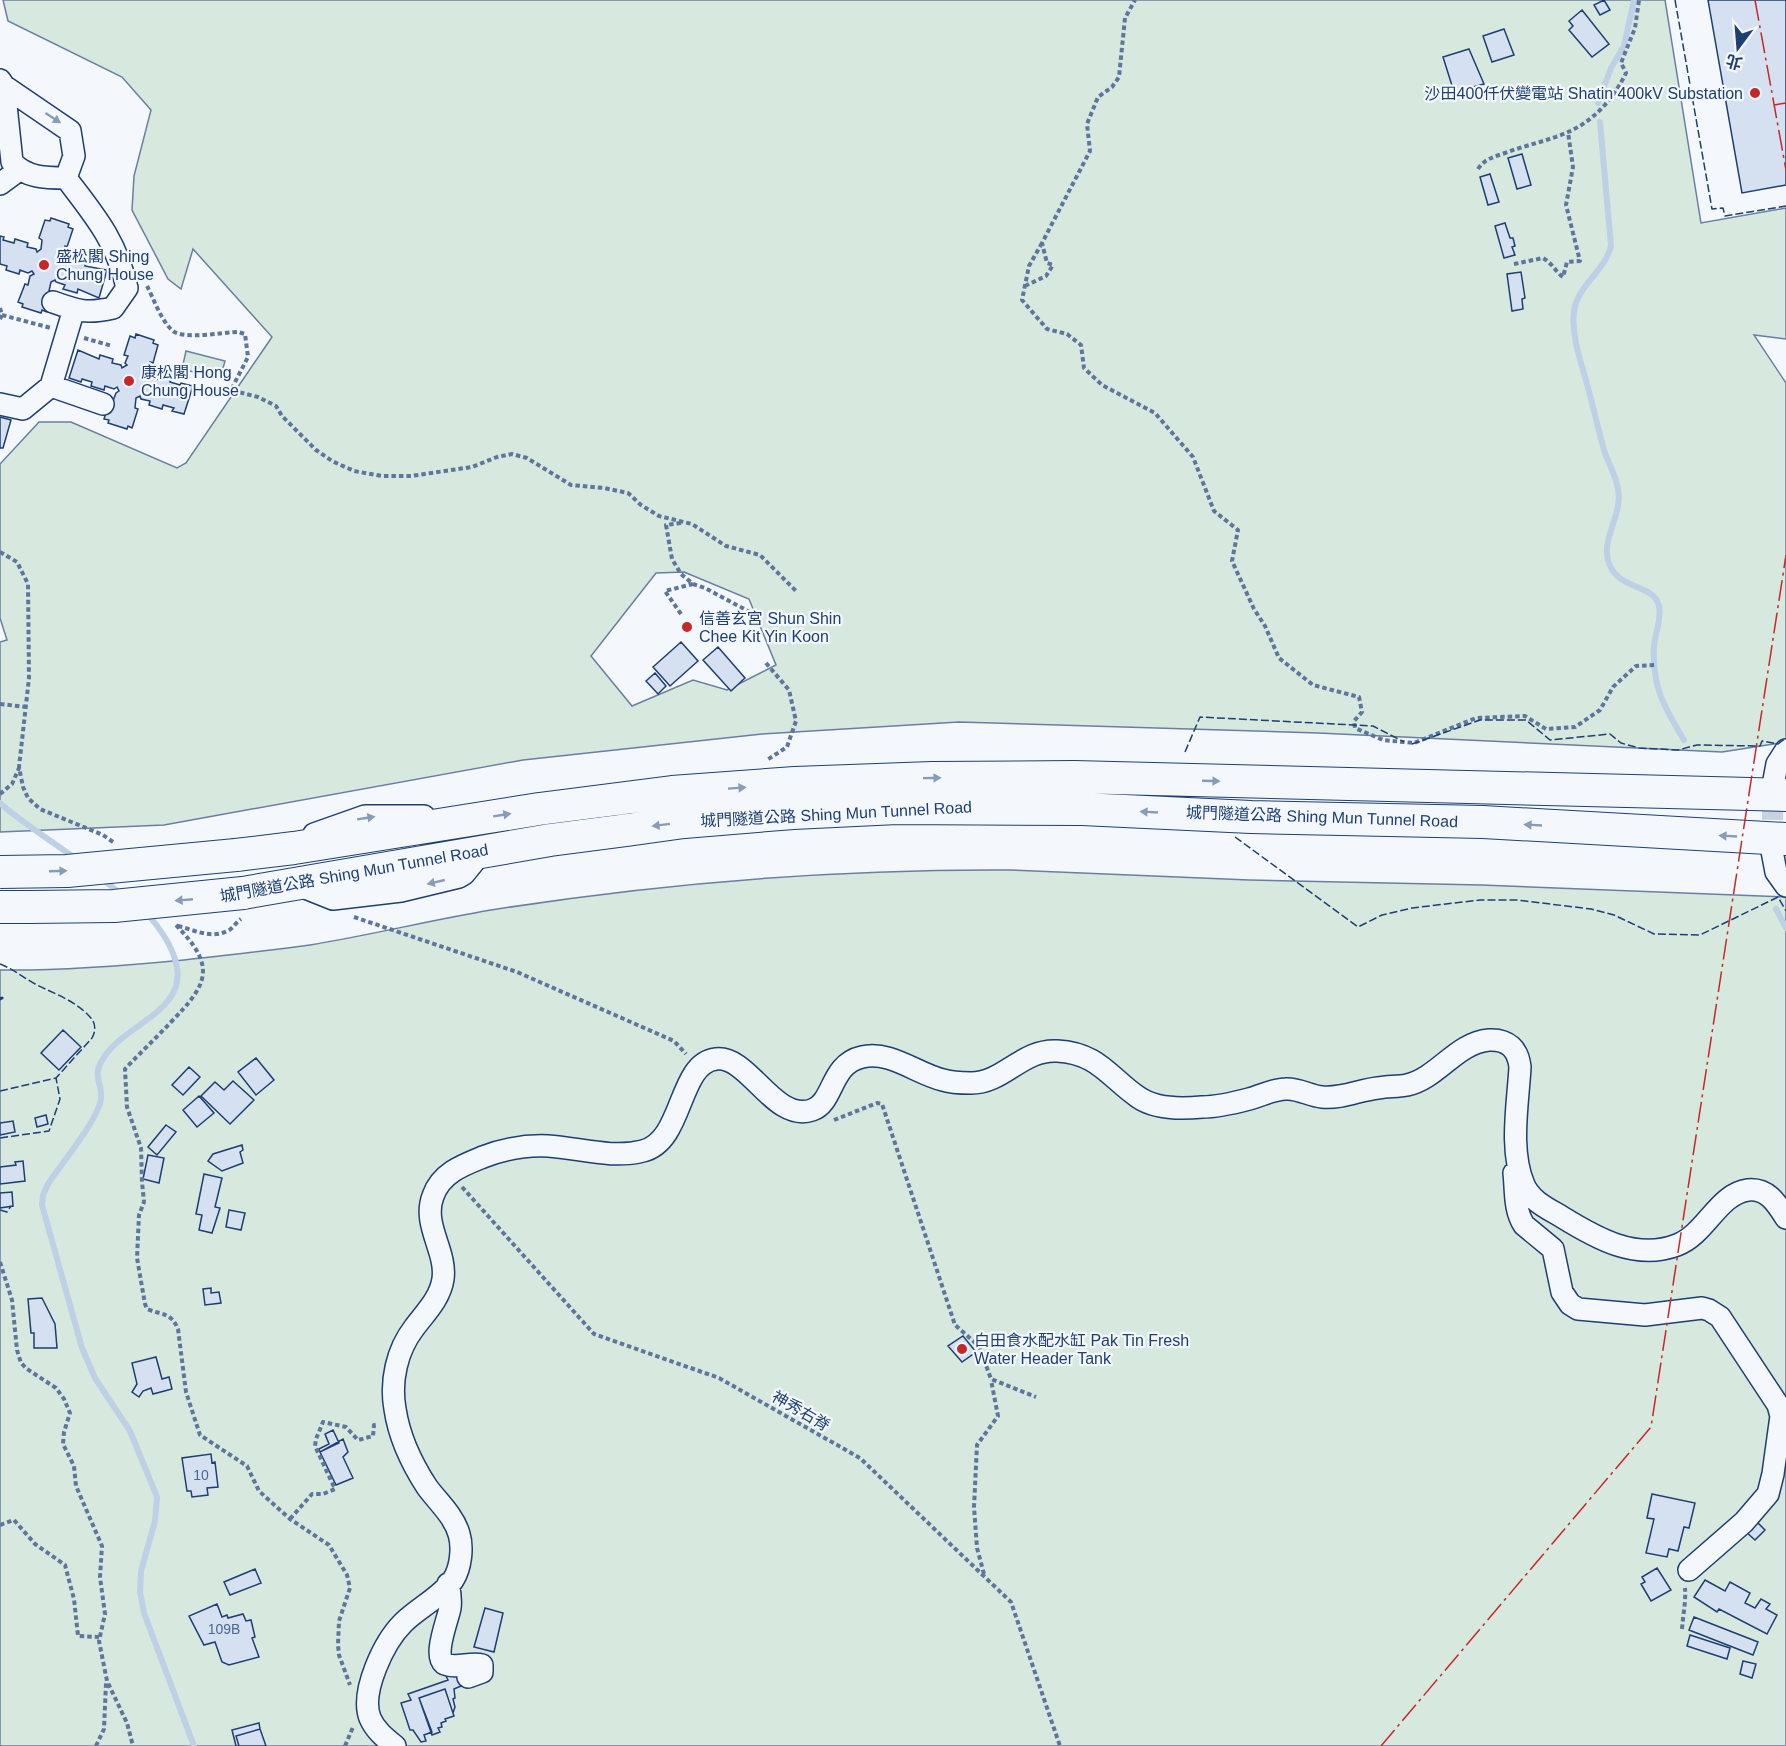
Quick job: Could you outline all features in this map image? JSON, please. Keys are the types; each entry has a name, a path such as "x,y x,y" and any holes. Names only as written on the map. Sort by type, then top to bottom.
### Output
{"highway":[{"name":"城門隧道公路 Shing Mun Tunnel Road","path":"0,872 66,871 236,855 614,799 734,788 932,778 1074,777 1780,787"},
{"name":"城門隧道公路 Shing Mun Tunnel Road","path":"0,907 246,905 297,885 550,840 684,822 793,813 952,807 1483,822 1779,845"}],"lane":[{"path":"0,184 8,150 2,83"},
{"path":"2,83 70,130 74,156 66,178"},
{"path":"8,150 41,178 66,178"},
{"path":"52,302 93,313 113,308 127,288 121,262 101,223 66,178"},
{"path":"0,404 23,409 51,386 74,309"},
{"path":"51,386 103,404"},
{"path":"1780,787 1777,764 1786,750"},
{"path":"1779,845 1776,872 1786,886"},
{"path":"395,1746 376,1729 368,1712 368,1699 375,1668 396,1630 455,1577 459,1566 460,1535 452,1519 427,1486 411,1457 400,1430 394,1398 396,1368 404,1342 435,1300 443,1280 442,1263 431,1222 430,1206 436,1189 449,1174 488,1155 520,1147 550,1146 619,1153 651,1148 664,1138 699,1068 712,1059 727,1060 740,1068 774,1100 790,1108 807,1111 814,1110 822,1103 846,1064 862,1057 877,1056 891,1060 942,1080 977,1083 994,1079 1031,1055 1058,1051 1079,1055 1098,1063 1136,1096 1148,1102 1166,1106 1198,1108 1242,1101 1287,1088 1334,1098 1377,1088 1407,1085 1430,1074 1471,1045 1486,1040 1498,1041 1512,1046 1520,1062 1516,1123 1517,1152 1522,1179 1527,1191 1534,1199 1590,1234 1619,1246 1650,1250 1677,1245 1700,1231 1728,1199 1746,1190 1759,1191 1771,1197 1786,1218"},
{"path":"1517,1152 1514,1171 1519,1217 1554,1249 1560,1288 1570,1304 1584,1311 1646,1315 1696,1308 1709,1310 1720,1317 1778,1405 1781,1416 1768,1494 1744,1522 1689,1570"},
{"path":"448,1584 450,1606 440,1656 442,1661 448,1665 478,1663 482,1665 482,1672 468,1677"}],"path":[{"path":"1135,0 1125,18 1119,77 1112,87 1098,98 1087,124 1090,151 1029,266 1022,300 1047,329 1067,334 1081,345 1084,368 1102,385 1155,413 1193,457 1215,511 1238,530 1232,561 1279,658 1313,685 1359,697 1362,712 1354,722 1355,728 1383,740 1414,743 1476,718 1525,716 1546,729 1575,727 1600,710 1613,687 1636,666 1655,665"},
{"path":"1478,169 1482,162 1529,143 1568,132 1588,121 1612,98 1626,73 1621,63 1635,28 1639,0"},
{"path":"1514,264 1543,258 1548,261 1553,270 1563,277 1567,262 1580,261 1566,205 1573,167 1568,132"},
{"path":"1025,286 1046,276 1053,265 1047,263 1042,243"},
{"path":"121,262 132,256 168,326 176,333 187,336 238,332 245,334 248,357 231,390 258,397 276,406 304,440 337,464 364,474 404,476 472,467 505,454 520,454 565,483 620,490 628,493 652,513 699,527 726,546 760,555 797,591"},
{"path":"0,308 2,315 0,319"},
{"path":"686,523 666,525 672,559 676,567 693,584 759,617 754,623"},
{"path":"0,552 16,562 28,584 29,678 19,767 12,784 0,795"},
{"path":"681,614 665,591 693,584"},
{"path":"734,788 758,765 787,747 796,721 789,690 766,663"},
{"path":"0,704 27,708"},
{"path":"19,767 23,787 33,804 103,835 120,848"},
{"path":"177,926 208,934 230,931 246,905"},
{"path":"345,914 517,972 674,1041 699,1068"},
{"path":"168,919 177,926 198,953 202,964 201,984 192,1000 125,1069 127,1107 141,1148 144,1202 139,1215 137,1258 145,1304 151,1311 167,1314 175,1321 186,1392 200,1435 247,1466 259,1491 290,1519 329,1545 347,1575 350,1588 339,1621 338,1645 339,1655 351,1686"},
{"path":"829,1122 877,1103 882,1104 955,1325 979,1346 991,1380 998,1416 977,1444 974,1507 977,1548 984,1576"},
{"name":"神秀右脊","path":"449,1174 594,1334 719,1378 860,1458 1011,1602 1060,1746"},
{"path":"0,1262 12,1300 17,1350 21,1362 27,1369 56,1388 70,1413 63,1432 63,1442 74,1466 76,1486 102,1546 100,1577 105,1610 99,1637 106,1681 104,1729 96,1746"},
{"path":"991,1380 1036,1397"},
{"path":"290,1519 312,1494 323,1494 335,1490 315,1446 323,1422 346,1427 358,1440 373,1437 374,1425 384,1427"},
{"path":"0,1525 14,1520 35,1544 65,1565 74,1599 78,1636 99,1637"},
{"path":"1682,1629 1686,1606 1684,1587 1689,1570"},
{"path":"106,1681 127,1722 133,1746"}],"shaded area":[{"path":"3,0 1665,0 1701,223 1786,208 1786,339 1754,335 1786,383 1786,742 1722,752 1318,733 959,722 762,734 523,760 164,825 0,832 0,642 7,640 0,618 0,464 39,422 71,422 177,468 186,463 272,337 193,249 181,289 168,279 132,210 134,176 151,110 122,77 8,21","holes":["684,572 749,599 776,665 727,690 693,680 632,706 591,656 656,573"]},
{"path":"186,351 225,361 220,379 182,369"},
{"path":"1010,870 1786,897 1786,1746 0,1746 0,970 115,966 278,949 333,941 491,910 685,885 880,872"}],"building":[{"path":"1604,0 1610,10 1600,15 1594,5"},
{"name":"沙田400仟伏變電站 Shatin 400kV Substation","path":"1708,0 1786,0 1786,185 1742,193"},
{"path":"1582,10 1609,44 1592,57 1569,30 1573,26 1569,21"},
{"path":"1504,29 1514,55 1492,62 1483,36"},
{"path":"1469,49 1484,84 1454,92 1443,57"},
{"path":"1522,154 1531,185 1517,189 1508,158"},
{"path":"1490,174 1499,202 1488,205 1480,177"},
{"name":"盛松閣 Shing Chung House","path":"51,218 69,224 68,227 73,229 67,247 65,246 62,255 57,257 59,261 71,263 73,258 86,262 85,266 107,270 99,298 78,289 77,293 63,289 65,285 55,280 51,282 49,291 53,292 47,312 42,310 41,313 22,307 23,304 18,302 25,284 28,285 30,276 34,274 32,271 28,273 20,270 19,274 6,270 7,266 0,264 0,236 4,237 3,240 14,243 15,239 28,243 27,247 36,249 37,252 41,249 42,240 39,238 45,220 50,221"},
{"path":"1505,223 1510,238 1513,238 1515,246 1512,247 1515,255 1504,258 1495,226"},
{"path":"1521,272 1525,298 1522,299 1523,309 1512,311 1507,274"},
{"name":"康松閣 Hong Chung House","path":"136,334 154,340 153,343 158,345 153,363 150,362 147,371 143,374 145,378 148,376 157,379 158,374 171,378 170,382 193,386 184,414 172,411 174,408 163,405 162,409 149,405 150,401 141,399 140,396 136,398 135,408 138,409 132,428 128,426 127,429 108,423 109,420 104,419 110,400 113,401 119,391 117,387 114,389 105,386 104,390 91,386 92,382 82,379 81,382 69,378 78,350 99,359 100,355 113,359 112,363 121,365 122,368 127,365 125,363 128,356 124,355 130,336 135,338"},
{"path":"0,417 11,420 3,448 0,448"},
{"path":"681,642 698,661 670,686 653,667"},
{"path":"718,647 745,678 731,691 703,660"},
{"path":"655,673 666,686 658,694 646,681"},
{"path":"63,1030 81,1047 59,1070 41,1053"},
{"path":"256,1058 274,1080 256,1095 238,1072"},
{"path":"189,1067 200,1077 183,1095 172,1085"},
{"path":"233,1081 254,1100 230,1124 201,1096 215,1082 224,1090"},
{"path":"199,1096 214,1113 197,1127 183,1110"},
{"path":"46,1115 48,1124 37,1127 35,1118"},
{"path":"13,1121 15,1132 0,1135 0,1123"},
{"path":"166,1125 176,1132 157,1155 148,1147"},
{"path":"242,1145 243,1150 240,1152 243,1163 222,1171 208,1161 213,1154"},
{"path":"148,1155 164,1158 159,1183 143,1179"},
{"path":"23,1161 25,1181 0,1184 0,1167 16,1165 15,1162"},
{"path":"204,1174 222,1178 215,1207 220,1208 212,1233 199,1230 202,1215 196,1214"},
{"path":"12,1192 13,1206 0,1208 0,1193"},
{"path":"229,1210 245,1213 241,1230 226,1227"},
{"path":"211,1288 211,1293 219,1292 221,1303 205,1305 203,1289"},
{"path":"42,1298 55,1324 57,1348 34,1348 34,1333 31,1333 28,1299"},
{"name":"白田食水配水缸 Pak Tin Fresh Water Header Tank","path":"963,1336 976,1352 962,1362 948,1346"},
{"path":"156,1357 162,1379 169,1377 172,1389 153,1394 151,1388 143,1391 139,1397 132,1392 137,1384 132,1363"},
{"path":"333,1430 339,1443 320,1452 319,1449 329,1444 325,1434"},
{"path":"343,1439 348,1452 343,1457 353,1478 336,1485 320,1452"},
{"path":"211,1454 212,1463 215,1462 218,1487 207,1488 208,1495 192,1497 191,1491 187,1491 182,1458"},
{"path":"1652,1494 1695,1503 1689,1528 1684,1527 1678,1551 1669,1549 1667,1557 1646,1553 1654,1519 1647,1518"},
{"path":"1755,1520 1765,1530 1755,1540 1745,1531"},
{"path":"1657,1568 1671,1590 1651,1601 1641,1584 1645,1582 1642,1577"},
{"path":"255,1569 261,1583 230,1595 224,1582"},
{"path":"1705,1580 1725,1591 1730,1582 1750,1593 1745,1603 1755,1608 1761,1599 1770,1604 1766,1609 1777,1615 1767,1634 1719,1609 1717,1612 1694,1597"},
{"path":"217,1604 222,1617 227,1615 228,1618 243,1614 246,1621 251,1620 255,1637 252,1638 259,1657 229,1665 222,1662 215,1642 204,1645 189,1616"},
{"path":"485,1608 503,1613 494,1652 474,1647"},
{"path":"1694,1617 1758,1642 1753,1655 1689,1630"},
{"path":"1690,1635 1730,1648 1727,1659 1687,1646"},
{"path":"1743,1661 1756,1664 1752,1678 1740,1674"},
{"path":"466,1671 470,1682 454,1689 453,1713 445,1689 419,1698 432,1732 424,1735 426,1741 421,1742 413,1730 410,1730 401,1703 411,1700 408,1694 448,1680 446,1676"},
{"path":"445,1689 454,1716 445,1719 446,1721 441,1723 442,1727 438,1728 440,1732 432,1735 419,1698"},
{"path":"259,1723 260,1729 236,1736 239,1746 236,1746 232,1730"},
{"path":"260,1729 266,1746 239,1746 236,1736"}],"waterway":[{"path":"1598,103 1611,68 1624,46 1634,0"},
{"path":"1600,122 1611,246 1608,255 1576,303 1574,330 1604,450 1618,489 1618,507 1608,543 1608,560 1612,570 1619,577 1650,593 1659,606 1659,621 1654,646 1657,685 1665,706 1684,740"},
{"path":"0,803 76,859"},
{"path":"101,878 121,894"},
{"path":"1776,909 1786,928"},
{"path":"146,913 163,934 175,959 178,977 174,992 153,1015 113,1046 103,1059 98,1071 101,1093 98,1108 86,1130 48,1184 42,1205 82,1348 95,1378 130,1431 157,1497 155,1521 141,1571 140,1592 144,1613 194,1746"}],"tunnel":[{"path":"1772,851 1773,783"}],"fence":[{"path":"1675,0 1712,209 1723,208 1725,216 1786,206"},
{"path":"1185,752 1200,717 1373,726 1404,742"},
{"path":"1412,744 1480,720 1526,720 1550,740 1610,734 1621,743 1639,748 1678,750 1697,745 1760,746 1762,741 1778,744 1786,738"},
{"path":"1235,837 1358,927 1382,915 1412,908 1480,900 1517,900 1591,909 1614,915 1654,934 1700,935 1778,897 1786,911"},
{"path":"0,964 72,1002 84,1011 94,1024 95,1030 92,1038 56,1078"},
{"path":"0,1091 56,1078 60,1099 49,1131 0,1138"},
{"path":"0,1210 7,1212 11,1206"}],"power":[{"path":"1755,0 1786,170"},
{"path":"1774,105 1786,103"},
{"path":"1381,1746 1651,1427 1786,555"}],"place":[{"name":"沙田400仟伏變電站 Shatin 400kV Substation","path":"1755,93"},
{"name":"盛松閣 Shing Chung House","path":"44,265"},
{"name":"康松閣 Hong Chung House","path":"129,381"},
{"name":"信善玄宮 Shun Shin Chee Kit Yin Koon","path":"687,627"},
{"name":"白田食水配水缸 Pak Tin Fresh Water Header Tank","path":"962,1349"}]}
